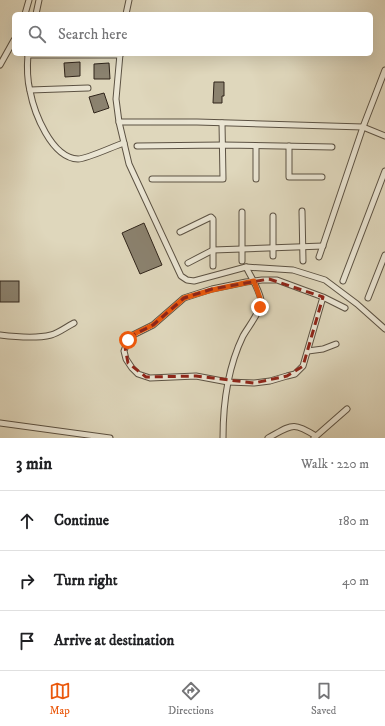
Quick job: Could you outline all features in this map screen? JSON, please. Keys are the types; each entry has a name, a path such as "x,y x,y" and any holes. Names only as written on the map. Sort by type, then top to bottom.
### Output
{"street":[{"path":"26,12 29,0"},
{"path":"36,12 39,0"},
{"path":"126,12 129,0"},
{"path":"0,65 12,44"},
{"path":"28,56 30,90 39,120 52,142 63,155 78,159 124,143"},
{"path":"120,56 116,99 119,122 129,164 182,276 187,280 194,281 246,267 293,270 325,280 357,304 385,329"},
{"path":"319,256 385,70"},
{"path":"30,90 88,88"},
{"path":"119,122 364,127 385,136"},
{"path":"152,179 223,179 222,123"},
{"path":"137,146 222,145 332,147"},
{"path":"256,146 256,179"},
{"path":"289,146 289,177 322,177"},
{"path":"343,281 385,171"},
{"path":"302,210 303,262"},
{"path":"242,212 242,261"},
{"path":"273,216 273,256"},
{"path":"180,232 211,217 213,219 213,266"},
{"path":"188,262 213,250 323,246"},
{"path":"368,298 385,255"},
{"path":"223,438 223,421 228,382 238,348 260,307 261,301 254,281 246,267"},
{"path":"323,297 303,366 295,374 270,381 254,383 228,382 196,376 150,378 138,374 128,363 124,355 128,340 133,335 153,325 184,298 254,281 269,279 277,280 323,297 345,308"},
{"path":"0,335 18,337 50,335 74,323"},
{"path":"308,350 323,349 336,344"},
{"path":"268,438 285,429 296,426 301,427 315,437 347,409"},
{"path":"0,423 110,438"}],"highlighted area":[{"path":"269,279 323,297 303,366 287,376 254,383 196,376 146,377 128,363 125,347 133,335 153,325 184,298 212,289"}],"building":[{"path":"80,62 80,76 65,77 64,63"},
{"path":"109,63 110,79 94,79 94,64"},
{"path":"214,82 224,82 224,96 222,96 222,103 213,103"},
{"path":"104,93 109,108 94,113 89,97"},
{"path":"144,223 162,265 140,274 122,233"},
{"path":"0,281 19,281 19,302 0,302"}],"route":[{"path":"128,340 136,333 153,325 168,310 184,298 212,290 254,281 261,301 260,307"}]}
